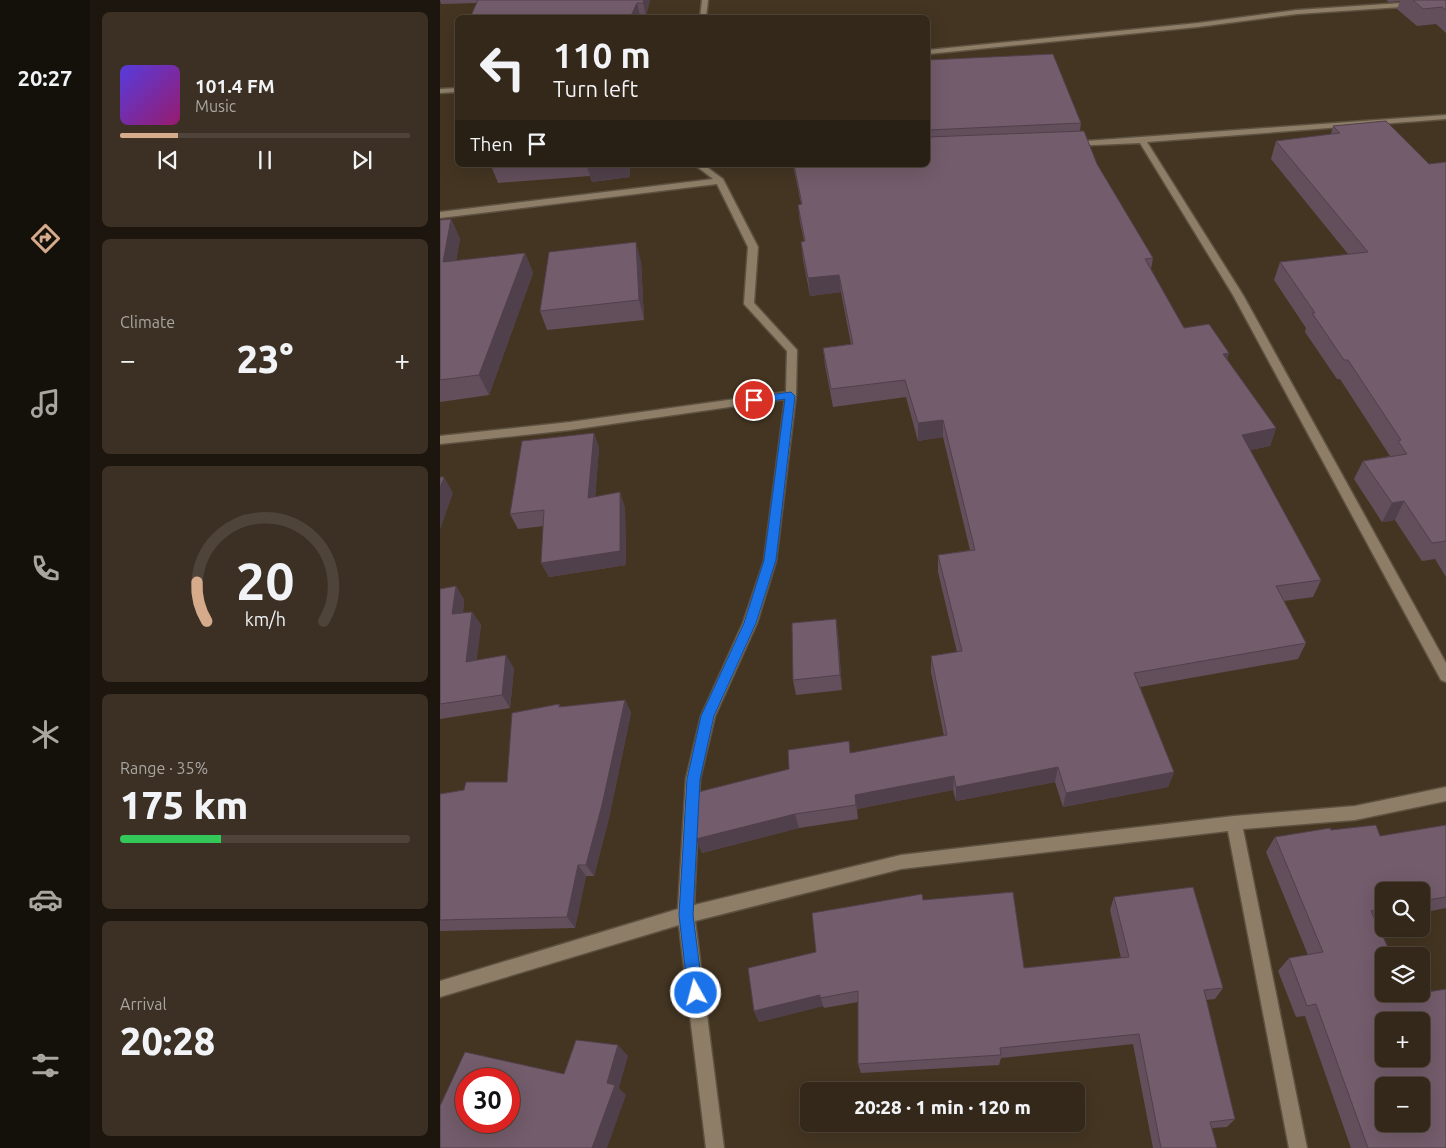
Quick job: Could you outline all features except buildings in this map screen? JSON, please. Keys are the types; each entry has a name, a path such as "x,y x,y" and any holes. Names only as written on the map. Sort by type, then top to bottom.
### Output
{"street":[{"path":"703,15 705,0"},
{"path":"930,52 1198,25 1297,12 1446,2"},
{"path":"440,90 455,90"},
{"path":"1064,144 1142,140 1446,116"},
{"path":"1142,140 1238,295 1446,676"},
{"path":"702,167 720,181 752,247 748,304 792,350 791,396 770,560 750,623 708,716 693,779 686,915 715,1148"},
{"path":"440,215 720,181"},
{"path":"440,440 570,426 791,396"},
{"path":"440,989 686,915 901,862 1234,823 1355,813 1446,794"},
{"path":"1234,823 1298,1148"}],"route":[{"path":"696,993 686,915 693,779 708,716 750,623 770,560 791,396 754,400"}]}
